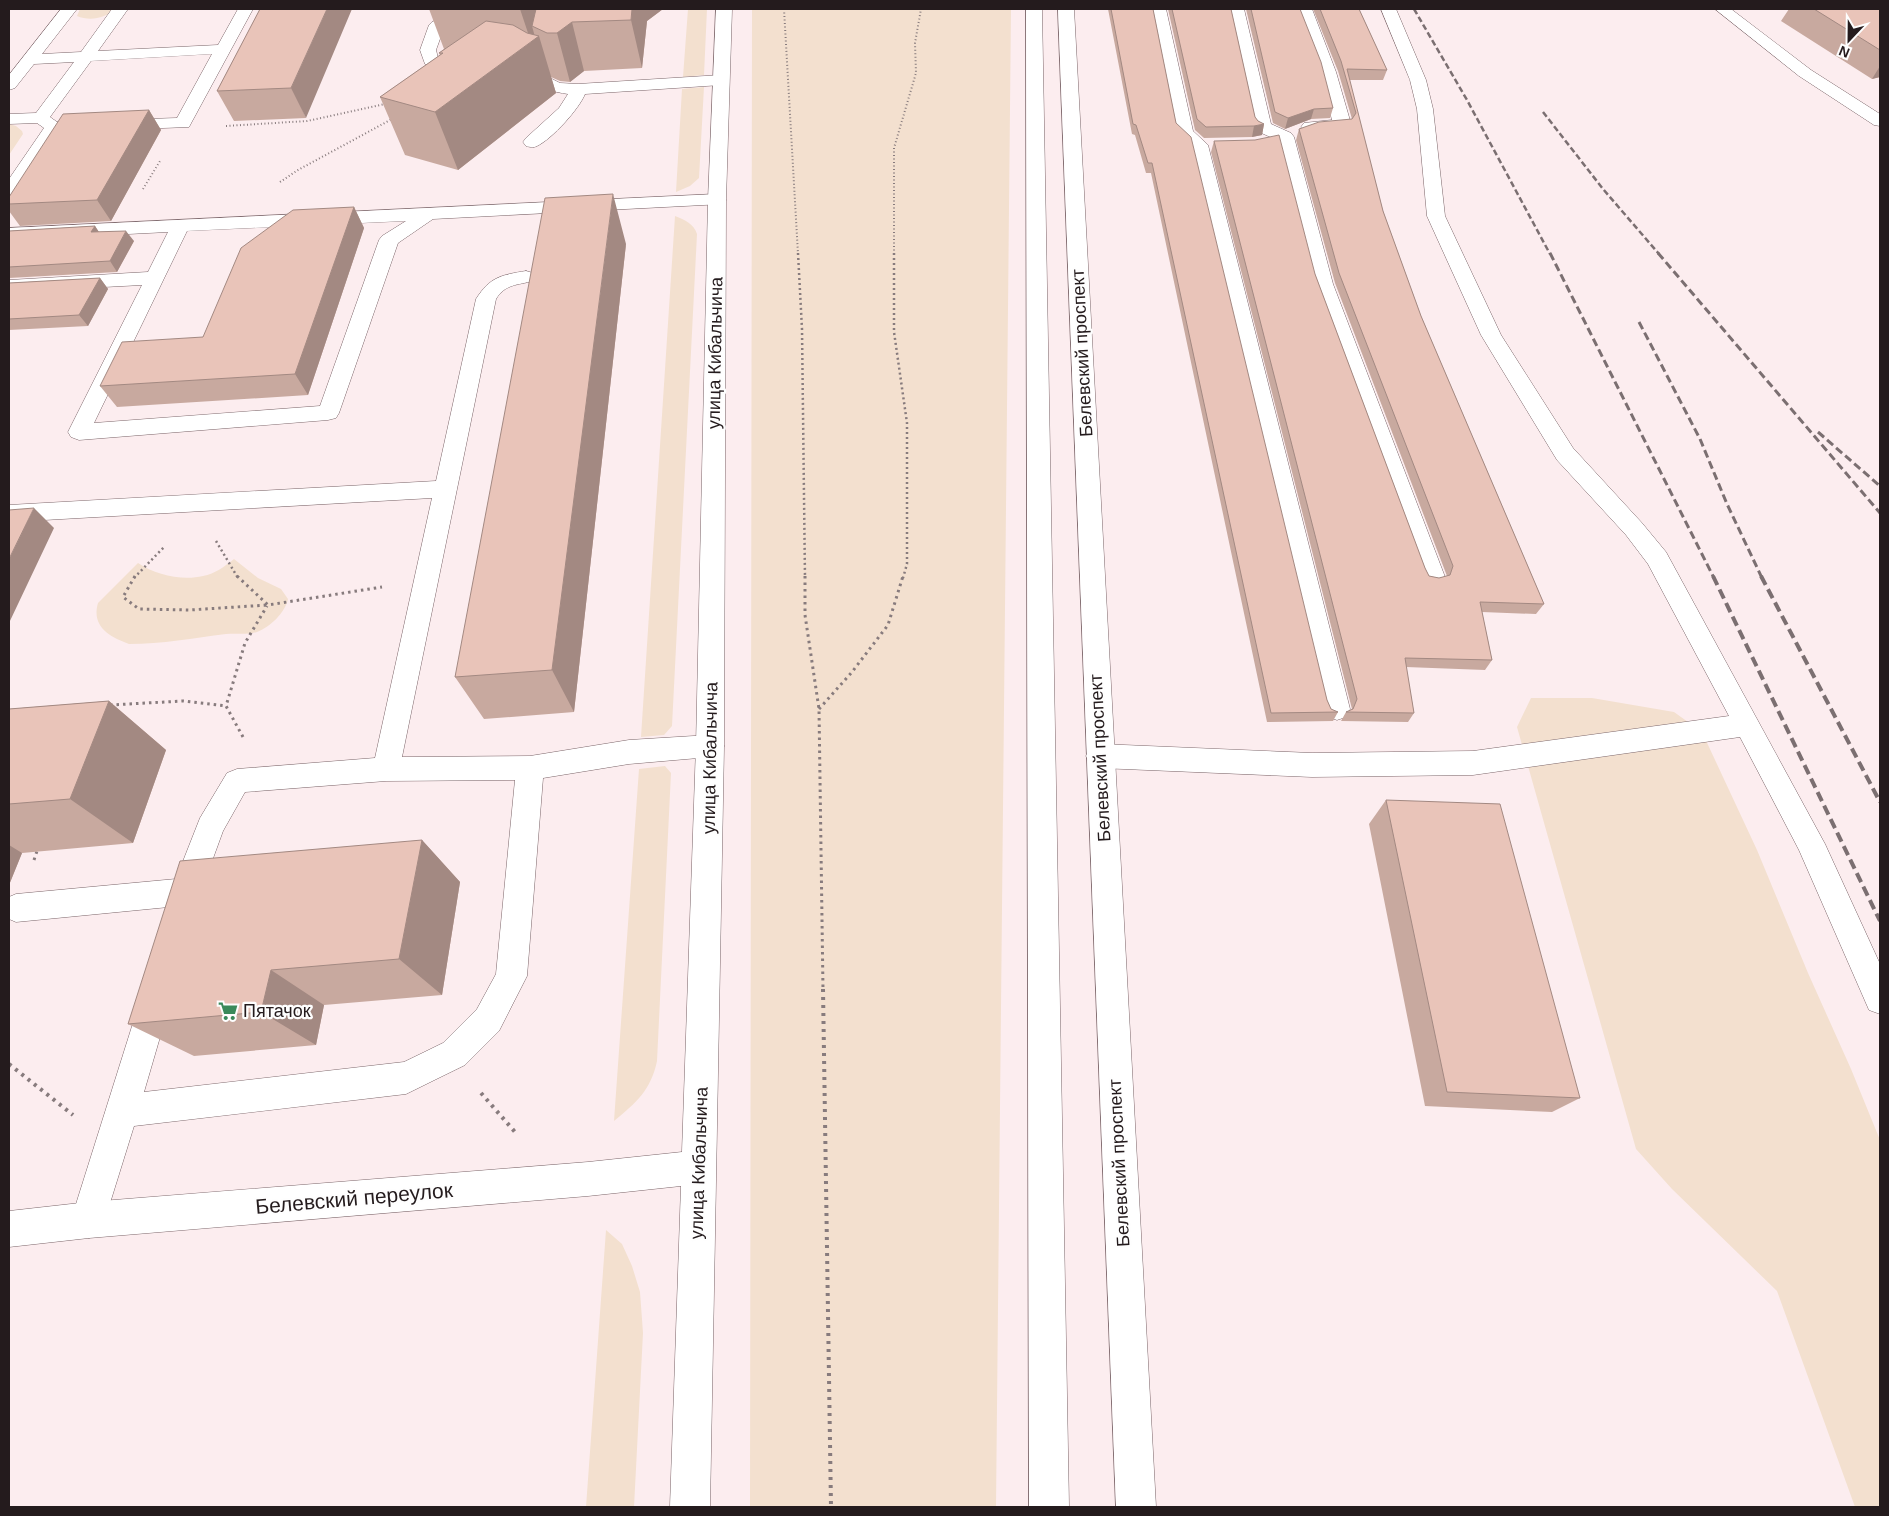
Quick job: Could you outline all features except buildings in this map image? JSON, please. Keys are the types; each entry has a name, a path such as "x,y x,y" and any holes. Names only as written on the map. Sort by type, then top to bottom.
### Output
{"street":[{"path":"9,85 69,9"},
{"path":"9,192 85,57 120,9"},
{"path":"9,119 47,122 184,123 245,9"},
{"path":"536,76 552,9"},
{"name":"улица Кибальчича","path":"690,1507 710,746 717,200 724,9"},
{"path":"1034,9 1049,1507"},
{"name":"Белевский проспект","path":"1066,9 1136,1507"},
{"path":"1158,9 1185,133 1207,145 1337,709"},
{"path":"1236,9 1263,127 1285,137"},
{"path":"1260,142 1285,137 1312,126 1342,124 1328,72 1304,9"},
{"path":"1388,9 1418,80 1425,109 1436,216 1491,335 1565,454 1634,529 1657,558 1811,844 1880,999"},
{"path":"1722,9 1805,73 1880,121"},
{"path":"437,25 428,50 431,61 437,64 460,63 479,66"},
{"path":"30,59 224,49"},
{"path":"517,73 536,76 545,84 561,89 721,80"},
{"path":"532,142 564,113 576,97 578,89"},
{"path":"1285,137 1323,284 1433,577"},
{"path":"9,234 717,200"},
{"path":"181,225 79,432 328,413 389,240 430,213"},
{"path":"9,286 154,278"},
{"path":"386,770 486,299 492,288 504,280 526,278"},
{"path":"9,513 446,489"},
{"path":"1100,756 1312,765 1473,763 1747,725"},
{"path":"16,908 182,906 210,827 237,781 386,770 530,768 629,752 710,746"},
{"path":"123,1111 406,1078 454,1054 488,1020 511,976 530,768"},
{"path":"89,1220 164,968"},
{"name":"Белевский переулок","path":"9,1229 89,1220 588,1179 699,1168"}],"path":[{"path":"784,9 802,329 805,615 819,709 831,1507"},
{"path":"819,709 852,672 888,625 907,564 907,423 894,332 894,148 916,73 915,43 921,9"},
{"path":"112,229 128,212 184,123 228,126 307,121 391,102"},
{"path":"220,223 298,170 398,116"},
{"path":"228,563 233,573 248,590 268,605"},
{"path":"138,572 130,581 122,597 139,609 190,610 268,605 409,582 428,574"},
{"path":"237,781 243,761 244,740 226,706 245,643 268,605"},
{"path":"104,706 186,700 210,702 226,706"},
{"path":"454,1054 481,1093 514,1132"},
{"path":"9,1064 75,1116 88,1118 123,1111"}],"shaded area":[{"path":"80,9 114,9 102,17 92,19 77,16"},
{"path":"688,9 707,9 704,75 683,77"},
{"path":"752,9 1011,9 996,1507 750,1507"},
{"path":"704,87 699,178 690,186 676,192 682,89"},
{"path":"9,124 16,126 23,134 9,155"},
{"path":"675,216 691,225 697,234 672,726 664,735 641,737"},
{"path":"234,559 258,578 281,589 288,599 280,614 262,630 166,642 129,644 109,634 97,619 98,603 138,563 161,574 187,578 212,573"},
{"path":"1531,698 1592,698 1674,712 1702,732 1757,850 1880,1140 1880,1507 1855,1507 1777,1291 1672,1189 1636,1149 1517,727"},
{"path":"665,766 671,773 657,1061 651,1080 642,1095 614,1121 639,769"},
{"path":"606,1230 622,1244 632,1266 640,1292 643,1333 634,1507 586,1507"}],"railway":[{"path":"1414,9 1467,100 1550,254"},
{"path":"1543,112 1603,189 1659,254"},
{"path":"1550,253 1713,576"},
{"path":"1658,253 1880,513"},
{"path":"1639,322 1700,439 1727,504 1762,577"},
{"path":"1818,432 1880,486"},
{"path":"1713,576 1880,921"},
{"path":"1762,577 1880,802"}],"place":[{"name":"Пятачок","path":"228,1011"}]}
